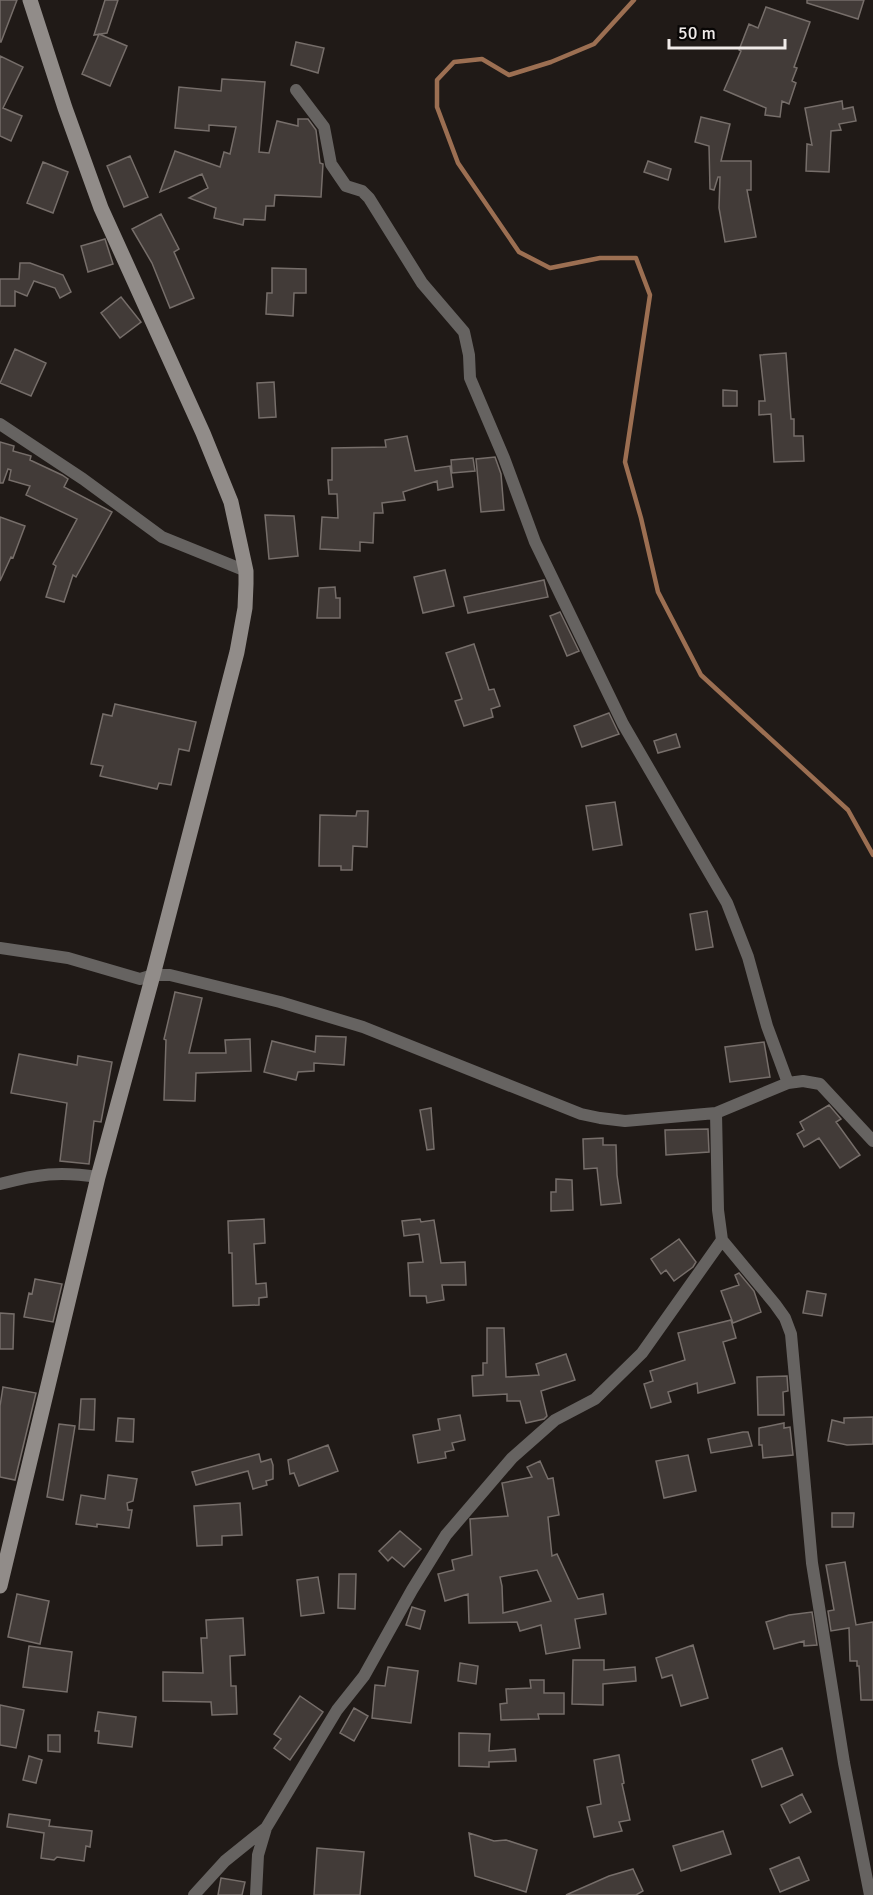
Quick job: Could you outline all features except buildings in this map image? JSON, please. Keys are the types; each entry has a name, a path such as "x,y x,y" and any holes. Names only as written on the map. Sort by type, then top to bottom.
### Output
{"main road":[{"path":"0,1586 98,1177 237,652 245,608 246,571 231,502 203,434 101,208 64,108 30,0"}],"street":[{"path":"296,90 324,127 331,164 346,186 362,191 369,198 422,284 464,332 469,355 470,378 504,458 535,542 622,723 727,903 748,957 767,1026 788,1083"},
{"path":"0,424 83,479 162,537 246,571"},
{"path":"0,948 68,958 140,980 153,975 170,975 280,1002 363,1027 559,1106 590,1116 625,1121 716,1113 788,1083 803,1081 820,1084 873,1141"},
{"path":"716,1113 718,1210 722,1240 780,1311 791,1334 812,1563 844,1763 870,1895"},
{"path":"0,1184 34,1175 71,1173 98,1177"},
{"path":"256,1895 258,1855 266,1828 337,1710 364,1676 446,1535 512,1458 555,1420 595,1399 642,1353 722,1240"},
{"path":"194,1895 225,1861 266,1828"}],"waterway":[{"path":"634,0 594,44 551,62 509,75 482,59 454,62 437,80 437,107 458,163 519,252 550,268 600,258 636,258 650,295 625,462 658,592 701,675 848,810 873,855"}]}
